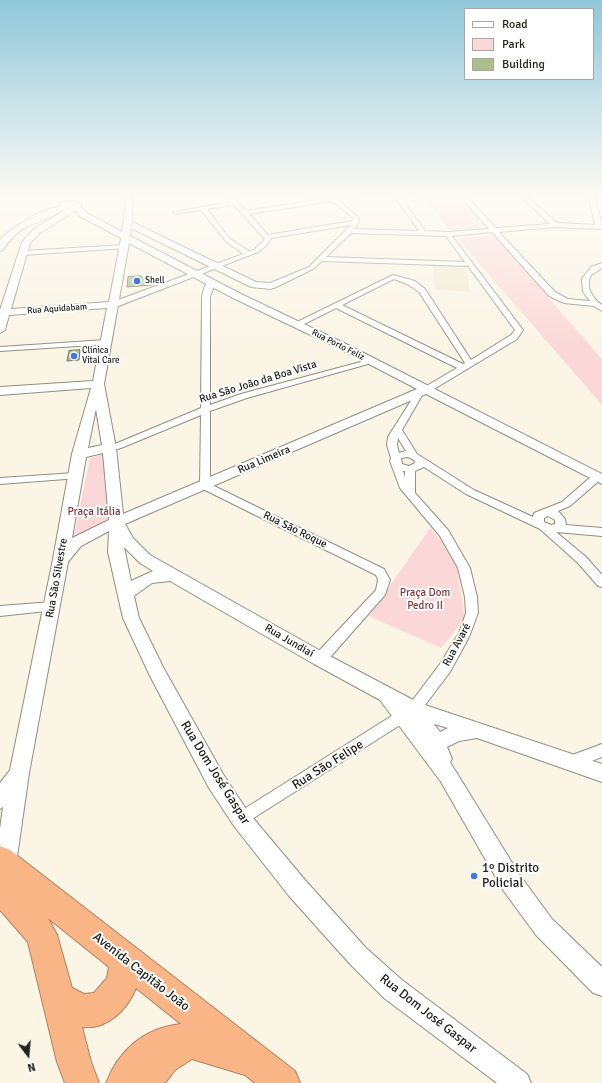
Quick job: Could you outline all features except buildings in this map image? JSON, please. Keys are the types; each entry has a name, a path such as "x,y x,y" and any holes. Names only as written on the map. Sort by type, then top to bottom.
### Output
{"highway":[{"name":"Avenida Capitão João","path":"2,871 125,960 272,1074"},
{"path":"2,871 42,935 74,1062 82,1083"},
{"path":"57,998 76,1009 93,1011 109,1003 117,992 123,979 125,960"},
{"path":"123,1083 130,1069 143,1057 154,1050 180,1041 200,1044 272,1074"},
{"path":"145,1083 154,1067 166,1054 200,1044"}],"street":[{"path":"0,330 2,313 26,247"},
{"path":"0,391 98,384 124,247 23,252"},
{"name":"Rua Porto Feliz","path":"144,247 237,296 252,294 297,324 371,362 423,392 600,477"},
{"path":"177,247 217,266 252,294 306,271 322,259 334,247"},
{"path":"237,247 248,254"},
{"path":"113,305 248,254 263,247"},
{"path":"458,247 471,264"},
{"path":"511,247 557,298 568,302 595,304"},
{"path":"322,259 471,264"},
{"path":"392,262 393,277"},
{"name":"Rua Limeira","path":"61,559 71,539 117,523 423,392 514,337 519,330 471,264"},
{"path":"602,265 592,268 587,274 586,279 588,295 595,304 602,309"},
{"path":"297,324 393,277 412,283 422,291 467,366"},
{"path":"205,486 206,297 211,283"},
{"name":"Rua Aquidabam","path":"2,313 113,305"},
{"path":"336,305 467,366"},
{"path":"0,349 106,342"},
{"name":"Rua São João da Boa Vista","path":"109,448 118,446 205,410 273,387 371,362"},
{"name":"Rua Dom José Gaspar","path":"98,384 109,448 117,523 116,552 131,618 145,652 199,751 241,819 297,888 358,956 393,989 518,1083"},
{"name":"Rua São Silvestre","path":"71,539 75,476 89,413 98,384"},
{"name":"Rua Avaré","path":"409,713 445,668 461,641 470,621 472,608 468,581 453,546 401,481 392,442 397,430 423,392"},
{"path":"397,430 415,463 410,494"},
{"path":"80,454 109,448"},
{"path":"397,462 404,454 415,463 509,511 542,519 558,521 597,532"},
{"path":"397,462 415,463"},
{"path":"0,481 75,476"},
{"path":"542,519 566,504 600,477"},
{"name":"Rua São Roque","path":"205,486 380,572 383,576 384,584 381,592 320,659"},
{"path":"558,521 566,504"},
{"path":"542,519 558,521"},
{"path":"542,519 602,583"},
{"name":"Rua Jundiaí","path":"117,523 136,552 144,559 320,659 384,693 409,713"},
{"name":"Rua São Silvestre","path":"2,871 19,773 61,559"},
{"path":"125,595 143,579 165,574 174,575"},
{"path":"0,611 52,606"},
{"path":"409,713 481,731 569,764 602,773"},
{"path":"409,713 436,743 448,775"},
{"path":"409,713 448,775 511,882 544,927 602,984"},
{"name":"Rua São Felipe","path":"241,819 409,713"},
{"path":"436,743 457,733 481,731"},
{"path":"569,764 602,750"},
{"name":"Rua São Silvestre","path":"0,799 19,773"}],"shaded area":[{"path":"433,266 463,267 467,271 470,292 435,289"}],"green space":[{"path":"465,247 503,247 602,359 602,405"},
{"name":"Praça Itália","path":"103,454 111,522 73,540 90,458"},
{"name":"Praça Dom Pedro II","path":"430,528 455,555 465,619 441,648 369,616"}],"place":[{"name":"Shell","path":"137,281"},
{"name":"Clínica Vital Care","path":"74,356"},
{"name":"1º Distrito Policial","path":"474,876"}]}
